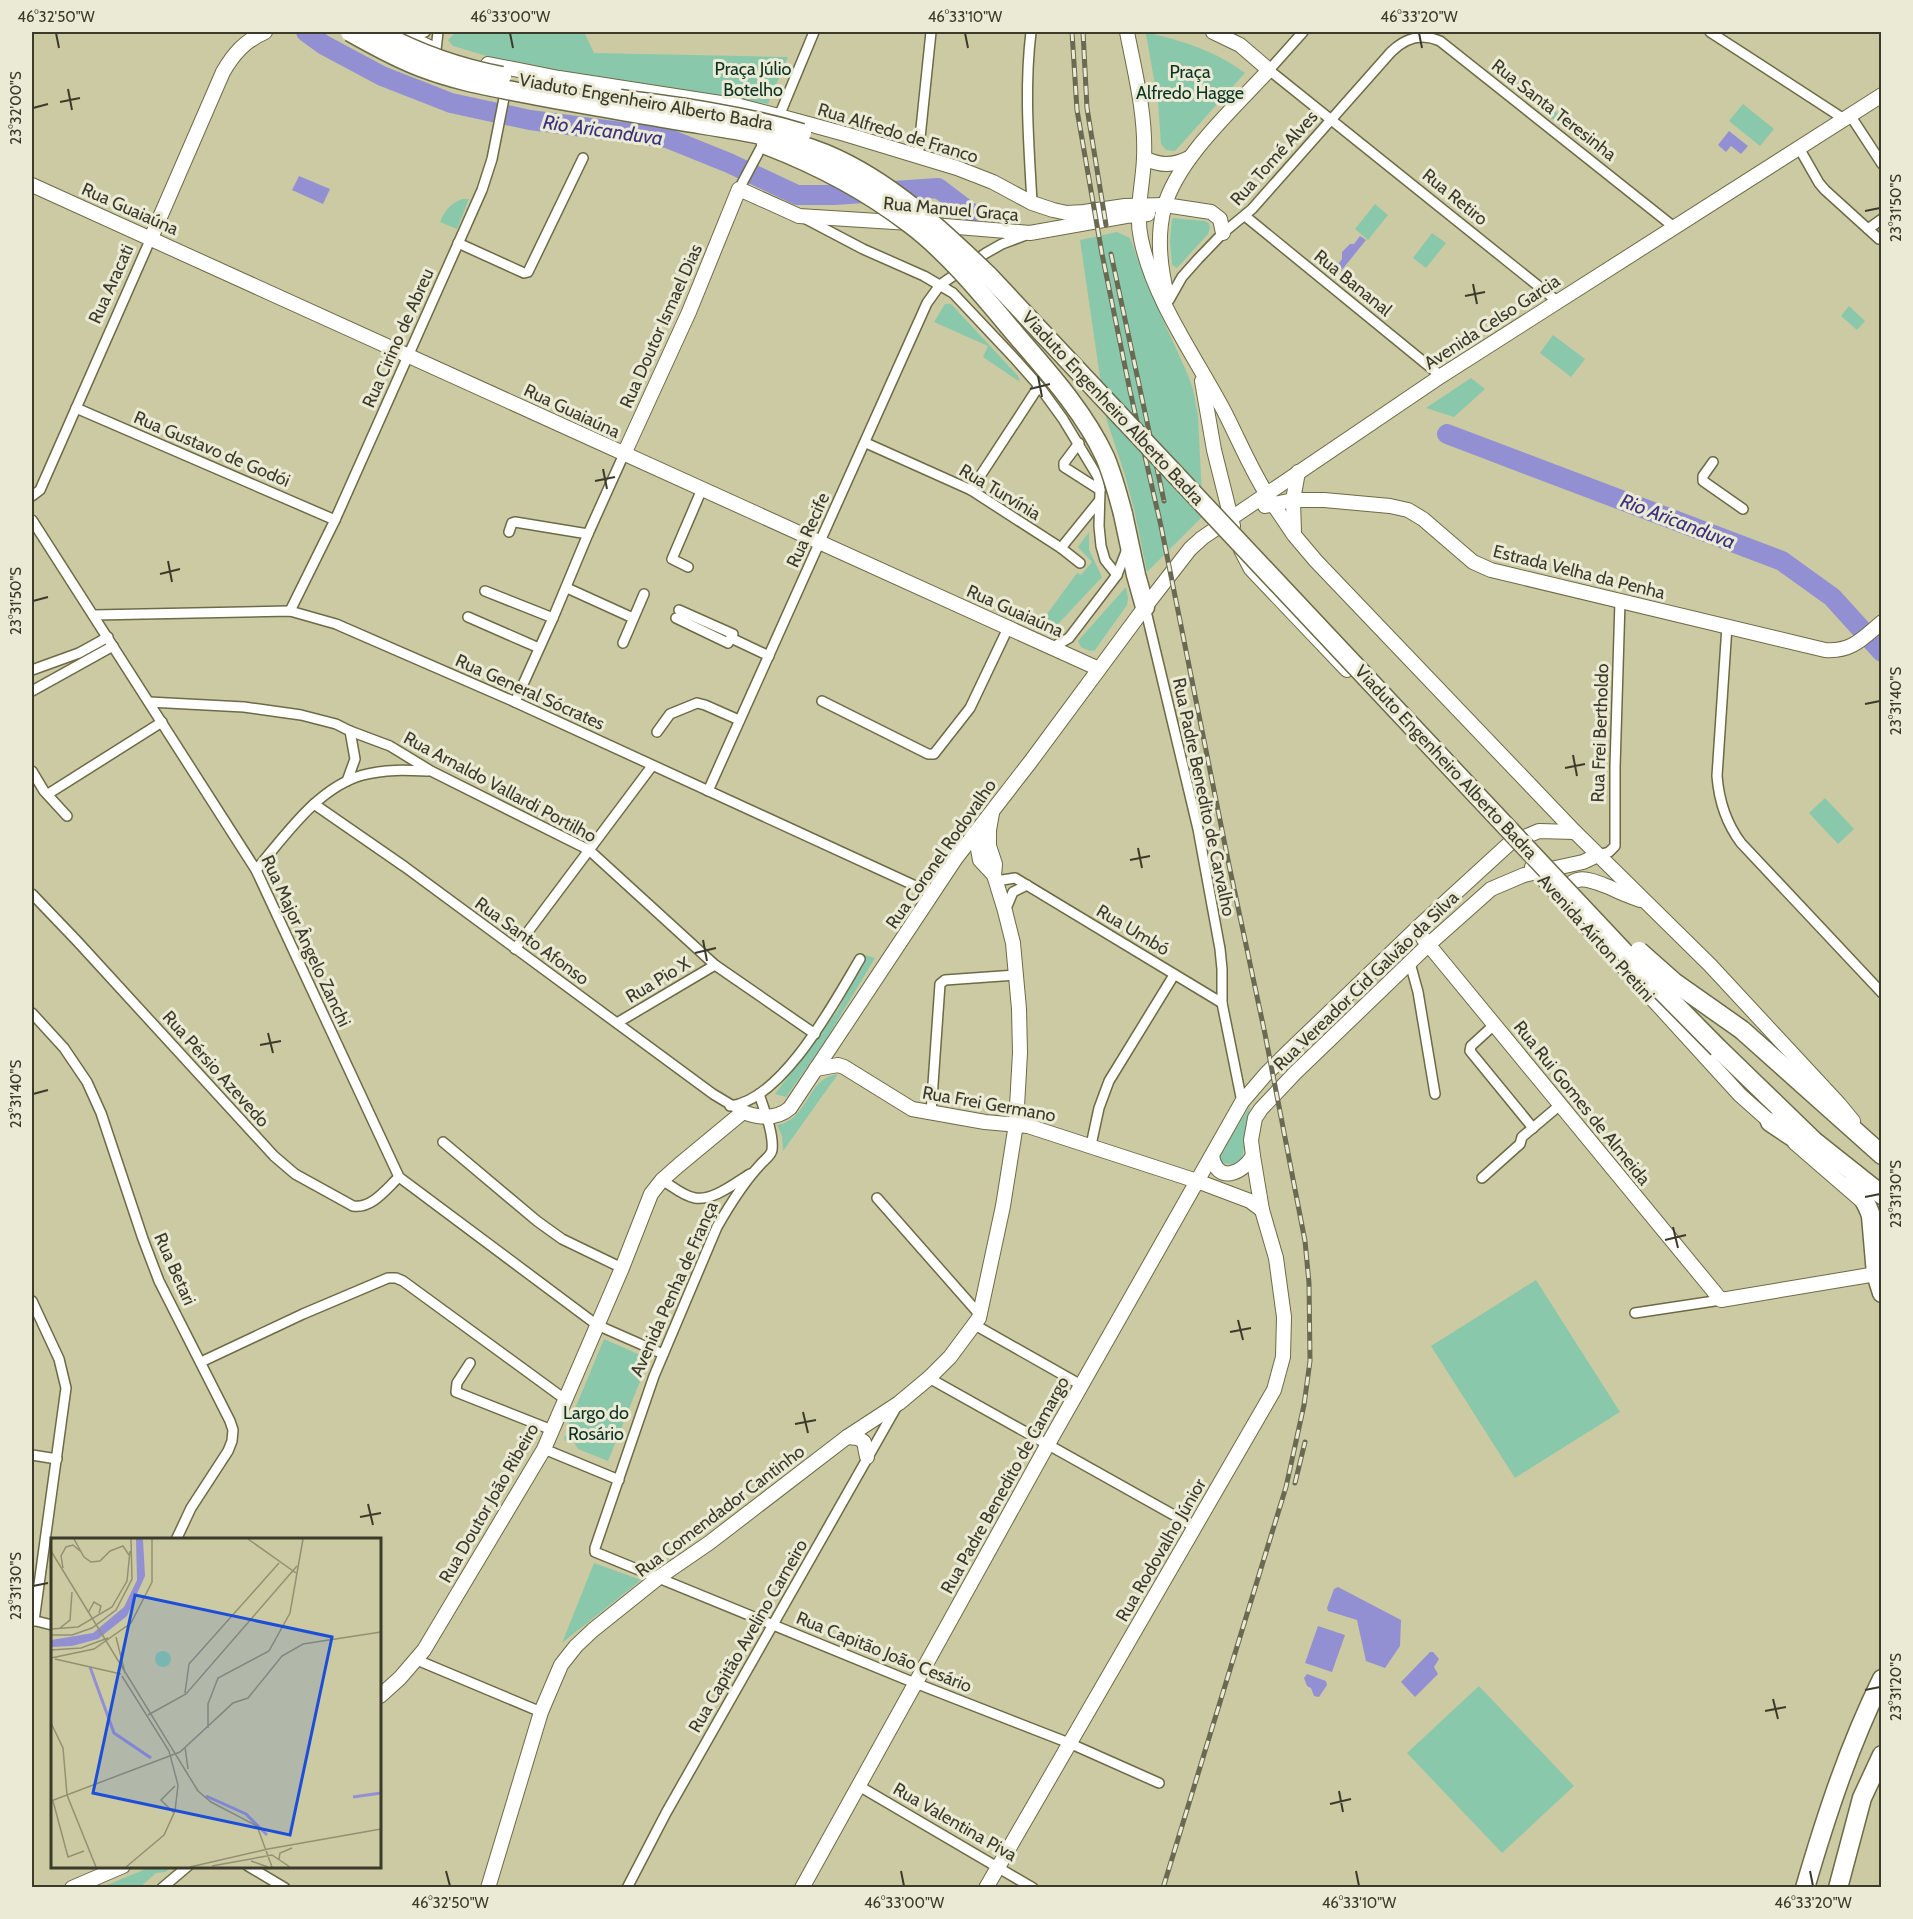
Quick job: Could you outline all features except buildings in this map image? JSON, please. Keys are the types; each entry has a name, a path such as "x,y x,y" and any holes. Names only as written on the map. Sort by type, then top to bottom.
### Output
{"highway":[{"name":"Viaduto Engenheiro Alberto Badra","path":"350,32 423,68 455,78 490,87 598,107 755,132 826,154 885,185 939,228 988,275 1632,960 1718,1048 1822,1148"},
{"name":"Viaduto Engenheiro Alberto Badra","path":"378,32 404,46 445,62 495,75 606,97 712,111 768,123 812,136 853,153 913,192 978,250 1634,946 1674,982 1742,1030 1877,1151"},
{"path":"720,127 826,170 911,224 951,262 995,310 1056,382 1087,426 1104,456 1123,514 1144,607"},
{"path":"1770,1122 1812,1150 1822,1148 1854,1173 1854,1183 1874,1199 1871,1216 1881,1293"},
{"path":"1805,1887 1824,1820 1854,1737 1881,1679"},
{"path":"1838,1887 1862,1798 1881,1755"}],"main road":[{"path":"1127,32 1141,107 1144,158 1139,209 1140,237 1145,254 1161,298 1169,308 1269,499 1294,535 1324,569 1575,832 1710,965 1839,1104 1877,1151"},
{"path":"1169,308 1160,249 1164,209 1178,176 1189,158 1269,69 1240,45 1213,32"},
{"name":"Rua Aracati","path":"151,238 223,72 242,45 263,33"},
{"name":"Rua Alfredo de Franco","path":"404,34 436,50 510,69 740,106 779,116 957,168 993,182 1032,203 1053,210 1067,213 1139,209"},
{"name":"Avenida Celso Garcia","path":"1269,499 1298,472 1441,376 1881,95"},
{"path":"1144,158 1162,165 1181,163 1189,158"},
{"name":"Rua Guaiaúna","path":"32,185 1009,626 1099,669"},
{"name":"Rua Manuel Graça","path":"740,187 799,216 1030,234 1139,209 1164,209 1211,212 1222,224 1223,233"},
{"name":"Rua Doutor Ismael Dias","path":"624,454 689,312 740,187"},
{"name":"Avenida Aírton Pretini","path":"1198,367 1230,519 1244,557 1251,569 1510,843 1740,1095 1770,1122 1874,1199"},
{"path":"1214,450 1225,448 1244,453"},
{"path":"1294,535 1293,500 1298,472"},
{"name":"Estrada Velha da Penha","path":"1230,519 1242,510 1269,499 1324,500 1390,506 1408,510 1423,519 1481,567 1825,650 1844,650 1854,645 1880,623"},
{"path":"1144,607 1190,549 1230,519"},
{"name":"Rua Coronel Rodovalho","path":"767,1117 779,1115 790,1108 975,833 1144,607"},
{"name":"Rua Comendador Cantinho","path":"541,1712 561,1665 593,1630 658,1578 709,1543 847,1437 899,1403 950,1357 977,1320 1003,1206 1016,1124 1020,1053 1013,943 995,878 989,846 992,811"},
{"name":"Rua Vereador Cid Galvão da Silva","path":"1242,1102 1287,1053 1510,843 1539,831 1575,832"},
{"name":"Rua Comendador Cantinho","path":"975,833 980,860 995,878"},
{"name":"Rua Vereador Cid Galvão da Silva","path":"1262,1209 1253,1156 1252,1129 1261,1109 1295,1073 1428,945 1491,889 1502,883 1583,862 1598,855"},
{"path":"1562,900 1571,882 1585,879 1647,903"},
{"name":"Rua Rui Gomes de Almeida","path":"1415,930 1721,1300"},
{"name":"Rua Frei Germano","path":"816,1069 838,1065 903,1105 931,1113 985,1122 1016,1124 1091,1145 1197,1181 1250,1201 1262,1209"},
{"name":"Rua Padre Benedito de Camargo","path":"802,1887 1081,1385 1242,1102"},
{"path":"736,1109 752,1116 767,1117"},
{"name":"Rua Doutor João Ribeiro","path":"381,1695 417,1660 544,1449 622,1268 651,1194 662,1180 731,1120 736,1109"},
{"path":"1212,1156 1213,1163 1219,1171 1232,1173 1244,1168 1253,1156"},
{"name":"Rua Rodovalho Júnior","path":"986,1887 1274,1390 1283,1357 1283,1308 1276,1258 1262,1209"},
{"path":"1721,1300 1879,1275"},
{"path":"847,1437 858,1438 864,1442 867,1456"},
{"path":"488,1887 541,1712"},
{"path":"72,1887 118,1868"}],"street":[{"path":"404,34 425,32"},
{"path":"436,50 438,32"},
{"name":"Rua Doutor Ismael Dias","path":"740,187 779,116 814,32"},
{"path":"918,157 931,32"},
{"path":"1031,32 1028,55 1028,150 1032,203"},
{"path":"1269,69 1303,32"},
{"path":"1710,32 1847,117 1881,164"},
{"name":"Rua Santa Teresinha","path":"1407,39 1431,37 1440,41 1674,227"},
{"name":"Rua Tomé Alves","path":"1169,308 1182,277 1223,233 1245,216 1391,52 1407,39"},
{"name":"Rua Cirino de Abreu","path":"290,611 335,520 482,190 492,159 510,69"},
{"name":"Rua Retiro","path":"1269,69 1557,301"},
{"path":"1799,148 1819,183 1879,239"},
{"path":"458,243 524,273 528,272 583,158"},
{"path":"799,216 953,293 1039,386 1079,443 1098,477 1101,546 1105,560 1117,575"},
{"name":"Rua Bananal","path":"1245,216 1441,376"},
{"path":"1868,229 1881,219"},
{"path":"940,285 986,253 1002,244 1030,234"},
{"name":"Rua Aracati","path":"32,496 39,490 151,238"},
{"name":"Rua Recife","path":"708,791 927,303 940,285"},
{"path":"971,490 1039,386"},
{"name":"Rua Gustavo de Godói","path":"76,408 335,520"},
{"name":"Rua Turvínia","path":"866,443 971,490 1061,548 1080,563"},
{"path":"1079,443 1064,463 1064,467 1100,490"},
{"name":"Rua Doutor Ismael Dias","path":"515,702 624,454"},
{"path":"1713,462 1703,476 1703,481 1743,509"},
{"path":"688,567 672,560 702,489"},
{"path":"1061,548 1099,501"},
{"name":"Rua Major Ângelo Zanchi","path":"32,520 256,870 399,1177 597,1325"},
{"path":"509,532 511,524 515,522 588,534"},
{"path":"1059,650 1117,575 1129,544"},
{"path":"567,588 633,618"},
{"path":"485,591 553,618"},
{"path":"622,643 644,594"},
{"name":"Rua Frei Bertholdo","path":"1598,855 1609,852 1615,846 1620,601"},
{"name":"Rua Padre Benedito de Carvalho","path":"1144,607 1198,829 1220,949 1222,1003 1242,1102"},
{"name":"Rua General Sócrates","path":"94,615 290,611 336,624 515,702 933,894"},
{"path":"677,614 728,643 731,638 769,656"},
{"path":"468,616 539,648"},
{"path":"822,701 928,754 934,754 970,708 1009,626"},
{"path":"1727,626 1717,777 1718,792 1726,817 1741,843 1881,993"},
{"path":"32,670 110,641"},
{"path":"32,691 110,641"},
{"name":"Rua Arnaldo Vallardi Portilho","path":"149,702 244,707 301,715 336,724 390,746 431,771 589,850 715,965 814,1034"},
{"path":"657,732 670,714 697,703 739,720"},
{"path":"48,794 162,722"},
{"path":"347,781 355,759 350,731"},
{"path":"515,949 652,766"},
{"path":"256,870 314,804 332,789 362,775 388,770 431,771"},
{"path":"32,771 41,787 67,816"},
{"name":"Rua Santo Afonso","path":"314,804 405,867 736,1109"},
{"name":"Rua Umbó","path":"995,878 1015,878 1222,1003"},
{"path":"1005,910 1013,892 1027,885"},
{"name":"Rua Pérsio Azevedo","path":"32,894 274,1156 295,1174 353,1206 362,1207 370,1203 399,1177"},
{"path":"736,1109 759,1094 794,1060 814,1034 860,959"},
{"path":"1410,963 1418,992 1435,1094"},
{"name":"Rua Pio X","path":"617,1023 715,965"},
{"path":"931,1113 940,984 945,980 1016,975"},
{"path":"1091,1145 1106,1087 1174,975"},
{"name":"Rua Betari","path":"32,1013 64,1048 87,1082 101,1113 142,1239 159,1281 233,1430 228,1451 191,1508 176,1538"},
{"path":"1494,1025 1471,1046 1470,1051 1533,1128"},
{"name":"Avenida Penha de França","path":"595,1552 663,1354 717,1227 753,1172 770,1154 772,1148 767,1117 759,1094"},
{"path":"1482,1178 1520,1144 1522,1137 1560,1105"},
{"path":"443,1142 537,1221 562,1239 622,1268"},
{"path":"662,1180 685,1194 694,1198 702,1198 710,1197 753,1172"},
{"path":"877,1198 977,1320 1081,1385"},
{"path":"201,1362 303,1314 388,1278 396,1278 404,1281 566,1400"},
{"path":"1635,1314 1721,1300"},
{"path":"32,1301 59,1359 66,1388 33,1621 51,1625"},
{"path":"597,1325 663,1354"},
{"path":"470,1363 457,1383 456,1392 552,1430"},
{"path":"929,1378 1195,1527"},
{"name":"Rua Capitão Avelino Carneiro","path":"627,1887 666,1813 899,1403"},
{"path":"544,1449 619,1480"},
{"path":"32,1455 57,1459"},
{"name":"Rua Capitão João Cesário","path":"595,1552 916,1684 1069,1743 1159,1783"},
{"path":"417,1660 541,1712"},
{"name":"Rua Valentina Piva","path":"859,1786 1033,1887"},
{"path":"162,1887 186,1868"},
{"path":"252,1868 285,1887"}],"green space":[{"name":"Praça Júlio Botelho","path":"456,32 584,32 594,53 788,57 768,104 510,63 453,46 448,40"},
{"name":"Praça Alfredo Hagge","path":"1146,34 1199,48 1245,73 1175,151 1166,150 1161,144 1158,102"},
{"path":"1503,71 1615,158 1608,163 1499,76"},
{"path":"1743,104 1774,129 1760,146 1729,121"},
{"path":"462,199 469,199 457,229 440,222 448,208"},
{"path":"1375,204 1388,215 1368,240 1355,229"},
{"path":"1172,218 1204,221 1209,223 1210,228 1208,234 1177,268 1172,265 1170,241"},
{"path":"1117,232 1130,238 1148,287 1188,375 1198,416 1203,516 1147,572 1134,509 1106,418 1080,240"},
{"path":"1432,233 1446,243 1426,268 1413,258"},
{"path":"945,304 951,304 1018,376 1020,382 983,357 988,346 934,322"},
{"path":"1849,306 1865,321 1857,330 1841,316"},
{"path":"1553,335 1585,359 1571,377 1540,353"},
{"path":"1471,378 1485,389 1454,417 1426,408"},
{"path":"1089,532 1089,550 1102,577 1059,623 1050,626 1039,625 1077,573 1081,575 1092,562 1078,547"},
{"path":"1126,587 1127,605 1095,650 1090,651 1081,647 1078,641"},
{"path":"1825,798 1854,829 1838,844 1809,813"},
{"path":"865,955 875,958 824,1043 786,1097 775,1094 838,1010"},
{"path":"838,1074 783,1151 782,1136 777,1125 787,1122 796,1115 819,1083"},
{"path":"1250,1106 1242,1160 1235,1165 1222,1163 1219,1157"},
{"path":"1536,1280 1620,1412 1515,1478 1431,1346"},
{"name":"Largo do Rosário","path":"604,1339 649,1359 608,1461 578,1449 572,1439 565,1441 564,1437 571,1434 569,1423"},
{"path":"594,1563 641,1580 562,1643"},
{"path":"1479,1686 1574,1786 1502,1853 1407,1753"},
{"path":"148,1868 171,1868 165,1872 156,1873 140,1887 102,1887"}],"shaded area":[{"path":"1729,131 1748,146 1741,154 1731,146 1726,152 1718,145"},
{"path":"299,176 330,189 323,204 292,190"},
{"path":"1360,236 1366,240 1341,271 1336,267 1342,259 1342,252 1350,244 1354,244"},
{"path":"1338,1587 1401,1620 1400,1646 1385,1668 1366,1661 1357,1620 1328,1611 1334,1589"},
{"path":"1318,1626 1345,1635 1332,1672 1305,1663"},
{"path":"1430,1652 1433,1652 1439,1659 1434,1667 1438,1674 1415,1697 1401,1682"},
{"path":"1307,1674 1326,1681 1327,1685 1319,1697 1314,1696 1311,1688 1307,1686 1304,1678"}],"waterway":[{"name":"Rio Aricanduva","path":"306,32 324,45 382,76 451,103 530,120 667,138 729,163 797,195 834,195 938,188 971,213"},
{"name":"Rio Aricanduva","path":"1447,434 1782,561 1832,597 1882,652"}],"railway":[{"path":"1072,32 1077,110 1102,254 1161,526 1265,1034 1305,1241 1309,1283 1310,1361 1304,1405 1286,1487 1163,1888"},
{"path":"1083,32 1087,108 1106,225"},
{"path":"1111,254 1164,501"},
{"path":"1295,1483 1305,1442"}]}
